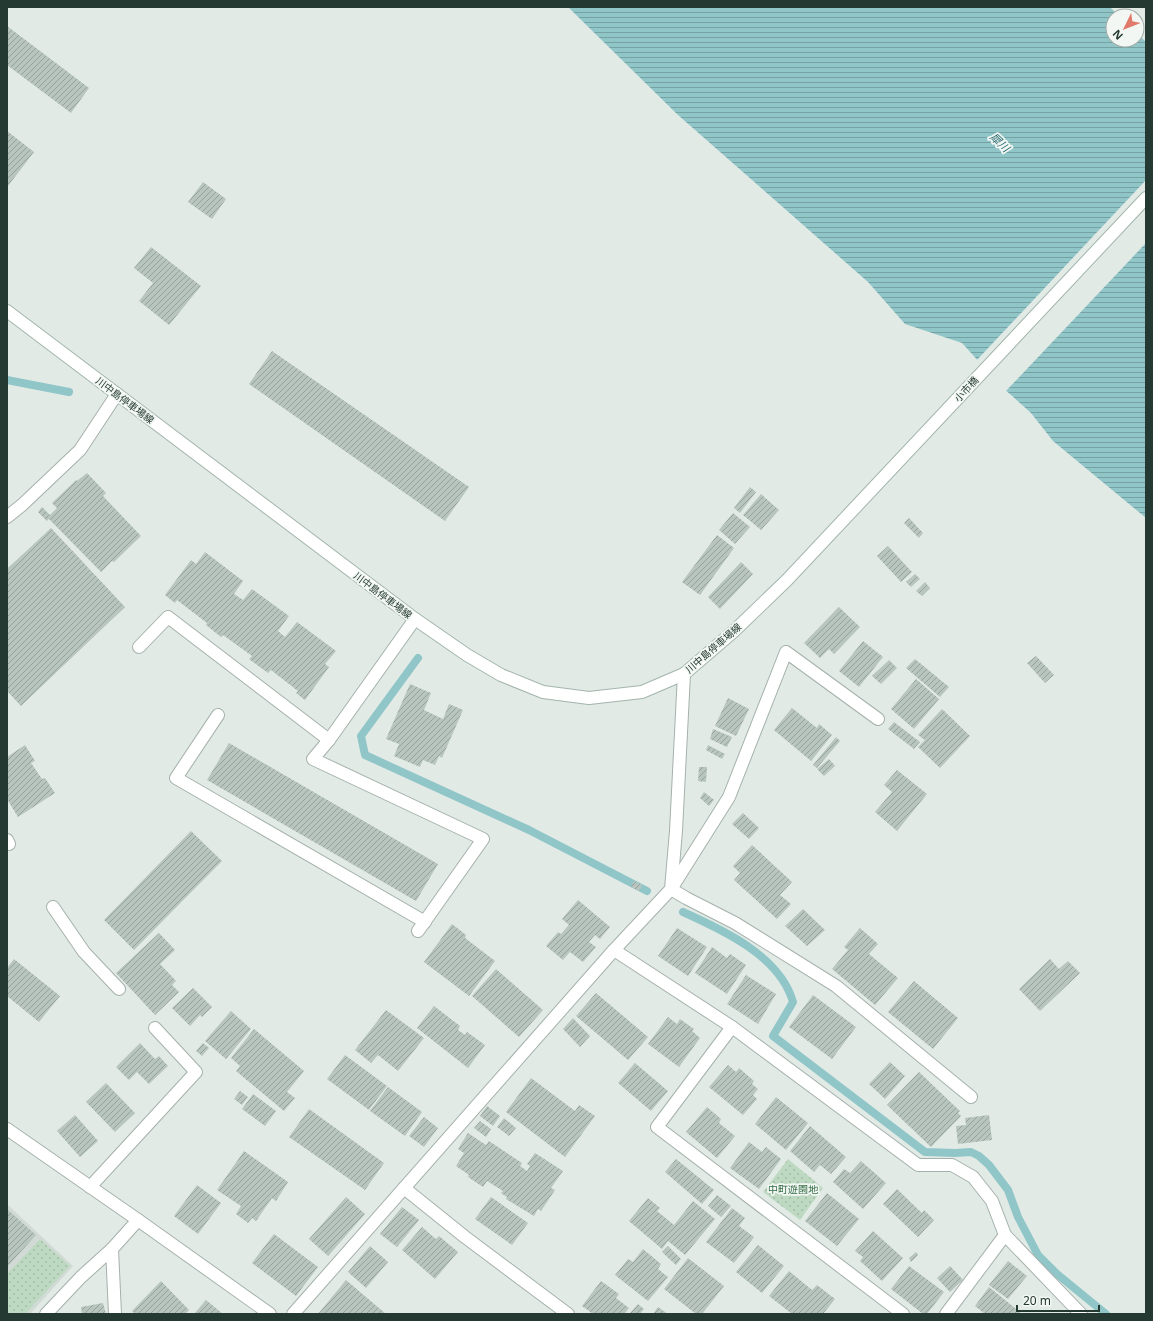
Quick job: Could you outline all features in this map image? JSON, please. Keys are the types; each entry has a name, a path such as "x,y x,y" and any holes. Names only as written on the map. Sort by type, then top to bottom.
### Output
{"street":[{"name":"小市橋","path":"787,580 1146,198"},
{"name":"川中島停車場線","path":"7,311 415,619 467,655 501,675 543,692 589,698 642,692 684,674 733,632 787,580"},
{"path":"7,517 22,505 80,450 117,394"},
{"path":"139,647 168,617 329,740"},
{"path":"218,715 176,778 421,927 483,839 313,759 329,740 415,619"},
{"path":"293,1314 481,1103 614,950 671,889 729,797 786,652 878,719"},
{"path":"671,889 676,831 684,674"},
{"path":"671,889 736,923 836,986 972,1097"},
{"path":"53,907 84,952 119,989"},
{"path":"614,950 732,1027 918,1165 952,1165 973,1177 992,1201 1005,1235 1081,1314"},
{"path":"732,1027 657,1127 902,1314"},
{"path":"90,1187 196,1072 155,1028"},
{"path":"7,1129 270,1314"},
{"path":"404,1188 465,1237 568,1314"},
{"path":"46,1314 80,1277 112,1249 138,1220"},
{"path":"946,1314 1005,1235"},
{"path":"112,1249 115,1314"}],"shaded area":[{"path":"7,1204 73,1266 30,1314 7,1314"}],"green space":[{"name":"中町遊園地","path":"788,1159 823,1188 800,1220 763,1192"},
{"path":"40,1239 70,1266 25,1314 7,1314 7,1274"}],"water":[{"name":"犀川","path":"568,7 1110,7 1111,8 1105,8 1105,48 1145,48 1145,41 1146,42 1146,518 1053,441 1031,413 1002,387 962,343 905,324 868,282 678,115"}],"pier":[{"path":"1146,180 1146,243 1005,392 976,361"}],"building":[{"path":"7,26 89,88 71,113 7,65"},
{"path":"7,131 34,152 8,186 7,184"},
{"path":"203,182 226,199 212,219 188,202"},
{"path":"151,247 201,286 169,325 139,301 153,283 134,268"},
{"path":"272,351 469,487 445,521 249,384"},
{"path":"87,473 106,493 103,496 141,536 114,562 112,561 101,572 49,519 47,521 38,512 42,507 50,515 57,508 52,503 76,480 77,481"},
{"path":"750,487 756,492 740,513 734,508"},
{"path":"761,494 779,510 761,530 743,515"},
{"path":"733,513 750,527 735,544 719,530"},
{"path":"909,518 923,533 919,538 904,523"},
{"path":"51,528 125,607 21,706 7,691 7,569"},
{"path":"717,535 734,548 700,595 682,582"},
{"path":"888,546 912,572 901,582 877,556"},
{"path":"205,552 243,581 234,594 243,600 252,589 289,616 278,631 285,637 297,622 336,651 325,664 329,667 305,700 296,693 298,691 271,670 268,673 249,659 252,656 223,635 221,637 206,625 207,623 177,600 175,603 165,595 191,560 196,564"},
{"path":"741,562 753,574 720,609 708,597"},
{"path":"915,574 920,579 911,587 906,582"},
{"path":"925,582 930,588 922,596 916,591"},
{"path":"839,607 860,627 834,654 829,649 820,658 804,643"},
{"path":"863,641 883,657 859,687 839,671"},
{"path":"1036,656 1054,675 1045,683 1027,663"},
{"path":"915,659 949,687 940,697 906,668"},
{"path":"889,660 897,668 881,684 872,676"},
{"path":"916,679 939,699 914,729 891,709"},
{"path":"410,684 431,693 424,710 443,719 449,704 463,710 442,758 439,756 435,765 423,760 420,767 394,756 399,744 386,739"},
{"path":"728,698 749,709 736,736 715,726"},
{"path":"792,708 817,728 819,724 832,735 811,761 774,730"},
{"path":"942,709 970,736 940,768 918,747 925,740 918,735"},
{"path":"894,722 920,742 914,749 888,729"},
{"path":"713,729 732,737 727,747 710,739"},
{"path":"836,737 840,741 817,768 813,765"},
{"path":"229,743 438,864 416,901 207,780"},
{"path":"25,745 35,761 31,763 42,779 45,778 55,793 18,817 7,799 7,757"},
{"path":"708,745 725,754 722,759 706,750"},
{"path":"829,759 835,766 824,776 817,769"},
{"path":"699,767 707,767 706,782 698,781"},
{"path":"897,770 927,794 897,831 875,812 892,792 884,785"},
{"path":"704,792 714,800 709,806 700,798"},
{"path":"743,813 759,828 749,839 732,824"},
{"path":"191,831 222,861 134,950 104,920"},
{"path":"752,845 792,882 780,895 791,904 777,919 734,880 740,873 733,866"},
{"path":"634,881 642,885 639,891 631,887"},
{"path":"578,900 610,927 600,939 595,935 589,942 596,947 583,962 570,952 563,960 546,946 558,932 561,934 569,925 562,919"},
{"path":"803,909 825,930 807,946 785,926"},
{"path":"452,924 466,935 465,938 495,961 469,996 424,962"},
{"path":"677,928 707,947 688,976 658,956"},
{"path":"860,928 878,944 869,954 898,978 875,1005 832,969 848,950 844,947"},
{"path":"159,933 175,950 160,964 176,981 172,985 179,992 155,1015 116,973"},
{"path":"712,947 727,958 730,954 746,965 727,994 695,973"},
{"path":"14,959 60,996 39,1022 7,996 7,968"},
{"path":"1050,959 1059,969 1068,961 1080,973 1040,1011 1019,989"},
{"path":"496,969 543,1010 519,1037 472,996"},
{"path":"746,975 776,994 758,1024 727,1004"},
{"path":"914,981 958,1018 933,1049 888,1012"},
{"path":"193,988 212,1007 202,1017 200,1015 190,1026 172,1008"},
{"path":"596,993 648,1037 628,1060 576,1016"},
{"path":"813,995 856,1027 832,1059 789,1027"},
{"path":"434,1006 460,1026 458,1030 465,1035 467,1032 485,1045 468,1068 417,1028"},
{"path":"386,1010 424,1038 398,1071 378,1055 371,1063 355,1050"},
{"path":"231,1011 251,1029 226,1059 205,1041"},
{"path":"668,1017 677,1024 680,1019 694,1029 692,1031 700,1038 679,1067 648,1044"},
{"path":"573,1018 590,1036 580,1047 563,1029"},
{"path":"254,1029 304,1071 287,1092 295,1098 284,1111 236,1071 240,1066 231,1058"},
{"path":"140,1043 155,1059 159,1056 168,1066 149,1084 137,1072 129,1080 116,1067"},
{"path":"203,1043 209,1048 202,1056 196,1051"},
{"path":"345,1055 387,1086 369,1110 327,1079"},
{"path":"890,1062 905,1076 885,1099 869,1084"},
{"path":"635,1063 668,1091 651,1111 618,1083"},
{"path":"728,1065 736,1072 739,1068 754,1081 752,1084 758,1089 753,1095 757,1099 743,1115 709,1087"},
{"path":"919,1072 960,1111 958,1113 961,1116 931,1147 887,1105"},
{"path":"531,1078 575,1111 579,1105 595,1116 565,1157 506,1112"},
{"path":"106,1083 135,1113 115,1132 86,1102"},
{"path":"388,1087 422,1112 405,1136 370,1111"},
{"path":"240,1091 248,1097 242,1105 234,1099"},
{"path":"253,1094 276,1111 265,1126 242,1109"},
{"path":"776,1097 808,1123 786,1150 755,1124"},
{"path":"487,1106 500,1116 493,1126 480,1116"},
{"path":"707,1107 721,1119 719,1123 735,1136 717,1158 686,1132"},
{"path":"309,1109 384,1163 365,1190 289,1137"},
{"path":"75,1115 98,1141 80,1157 57,1131"},
{"path":"989,1115 992,1140 958,1144 956,1126 966,1125 965,1118"},
{"path":"424,1117 438,1128 424,1147 409,1136"},
{"path":"504,1118 516,1128 509,1136 497,1127"},
{"path":"480,1121 491,1129 486,1137 474,1128"},
{"path":"810,1126 846,1157 831,1174 820,1165 814,1172 790,1151"},
{"path":"468,1133 486,1145 489,1141 522,1163 520,1166 527,1171 530,1166 527,1164 535,1153 563,1171 551,1188 555,1190 541,1211 538,1209 534,1216 506,1199 507,1197 501,1193 503,1191 487,1181 483,1187 468,1177 469,1175 456,1166 464,1153 458,1149"},
{"path":"749,1142 762,1152 766,1147 781,1159 759,1189 730,1168"},
{"path":"244,1151 288,1182 276,1201 272,1198 256,1221 252,1218 248,1223 236,1214 241,1206 217,1190"},
{"path":"676,1159 714,1190 702,1204 665,1172"},
{"path":"861,1161 886,1183 863,1209 833,1182 844,1169 850,1173"},
{"path":"197,1185 221,1203 198,1234 174,1216"},
{"path":"897,1189 922,1213 924,1210 934,1220 918,1237 883,1204"},
{"path":"827,1193 859,1219 837,1246 805,1221"},
{"path":"717,1195 731,1206 721,1217 708,1206"},
{"path":"346,1197 365,1214 328,1256 309,1239"},
{"path":"491,1197 528,1223 512,1245 475,1219"},
{"path":"648,1198 660,1208 657,1211 674,1225 693,1201 715,1219 685,1255 668,1241 662,1249 629,1221"},
{"path":"402,1207 419,1220 397,1247 380,1234"},
{"path":"732,1208 745,1218 739,1226 754,1237 734,1263 706,1242"},
{"path":"7,1209 36,1235 7,1267"},
{"path":"422,1227 436,1239 439,1236 458,1252 435,1279 402,1250"},
{"path":"873,1231 903,1258 882,1281 860,1261 863,1257 855,1251"},
{"path":"274,1234 318,1267 296,1296 252,1263"},
{"path":"758,1245 784,1266 762,1293 736,1272"},
{"path":"370,1246 388,1262 366,1288 348,1272"},
{"path":"668,1246 681,1259 676,1265 662,1252"},
{"path":"643,1249 661,1264 658,1269 668,1277 648,1301 615,1275 628,1259 633,1262"},
{"path":"916,1252 918,1255 911,1262 909,1258"},
{"path":"688,1258 724,1286 702,1314 696,1314 664,1289"},
{"path":"1008,1261 1027,1276 1008,1299 989,1285"},
{"path":"909,1266 944,1292 927,1314 923,1314 891,1289"},
{"path":"950,1266 963,1280 950,1292 937,1278"},
{"path":"789,1271 812,1290 817,1285 835,1299 823,1314 792,1314 769,1296"},
{"path":"346,1280 386,1314 318,1314"},
{"path":"161,1281 189,1310 185,1314 135,1314 132,1311"},
{"path":"601,1281 619,1294 616,1298 629,1308 624,1314 593,1314 582,1306"},
{"path":"989,1287 1020,1312 1019,1314 985,1314 975,1306"},
{"path":"206,1300 223,1314 194,1314"},
{"path":"103,1303 106,1314 82,1314 81,1307"},
{"path":"638,1304 644,1309 640,1314 629,1314"},
{"path":"658,1307 668,1314 653,1314"}],"waterway":[{"path":"7,380 69,392"},
{"path":"418,658 361,736 365,755 529,830 647,891"},
{"path":"683,912 715,927 748,946 776,971 786,986 793,1002 773,1036 925,1152 971,1152 979,1156 989,1165 1008,1190 1018,1217 1038,1255 1057,1274 1106,1314"}]}
